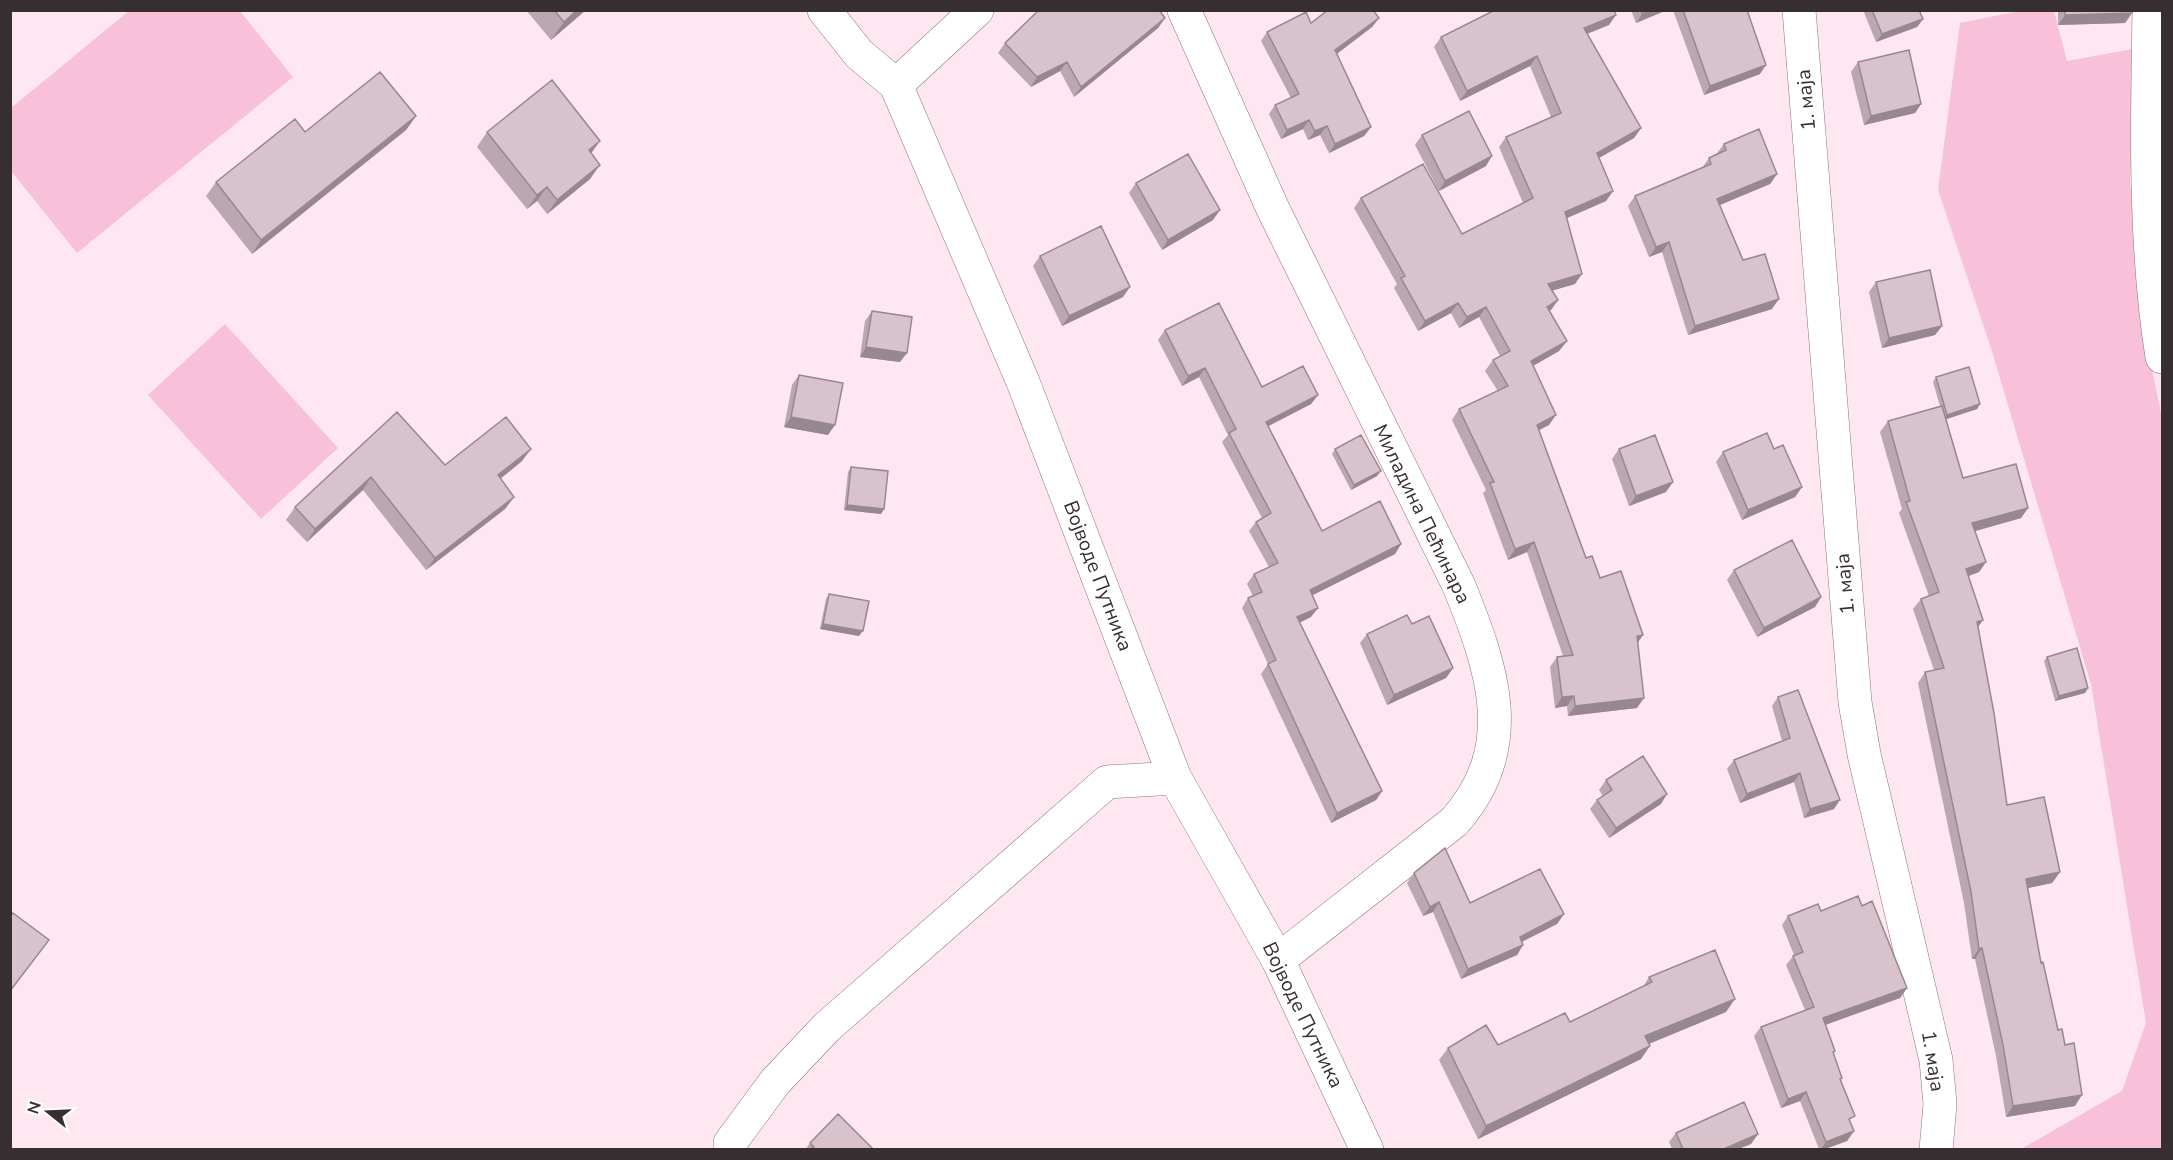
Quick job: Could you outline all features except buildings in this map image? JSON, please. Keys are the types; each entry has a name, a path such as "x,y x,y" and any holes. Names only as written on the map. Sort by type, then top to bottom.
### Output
{"street":[{"name":"Војводе Путника","path":"824,10 860,54 896,85 1023,382 1175,778 1278,960 1367,1149"},
{"path":"896,85 977,10"},
{"name":"Миладина Пећинара","path":"1184,10 1274,209 1459,586 1484,648 1494,706 1494,742 1486,774 1473,801 1454,822 1278,960"},
{"name":"1. маја","path":"1799,10 1855,702 1866,765 1936,1060 1940,1104 1936,1149"},
{"path":"2150,10 2155,310 2163,357"},
{"path":"730,1143 775,1082 827,1028 1107,782 1175,778"}],"shaded area":[{"path":"130,10 240,11 293,77 77,253 11,171 11,108"},
{"path":"2020,11 2054,11 2067,61 2138,48 2130,181 2143,328 2162,417 2162,1149 2021,1149 2122,1091 2146,1023 2091,684 1991,348 1938,190 1960,23"},
{"path":"225,324 338,448 261,519 148,395"}]}
